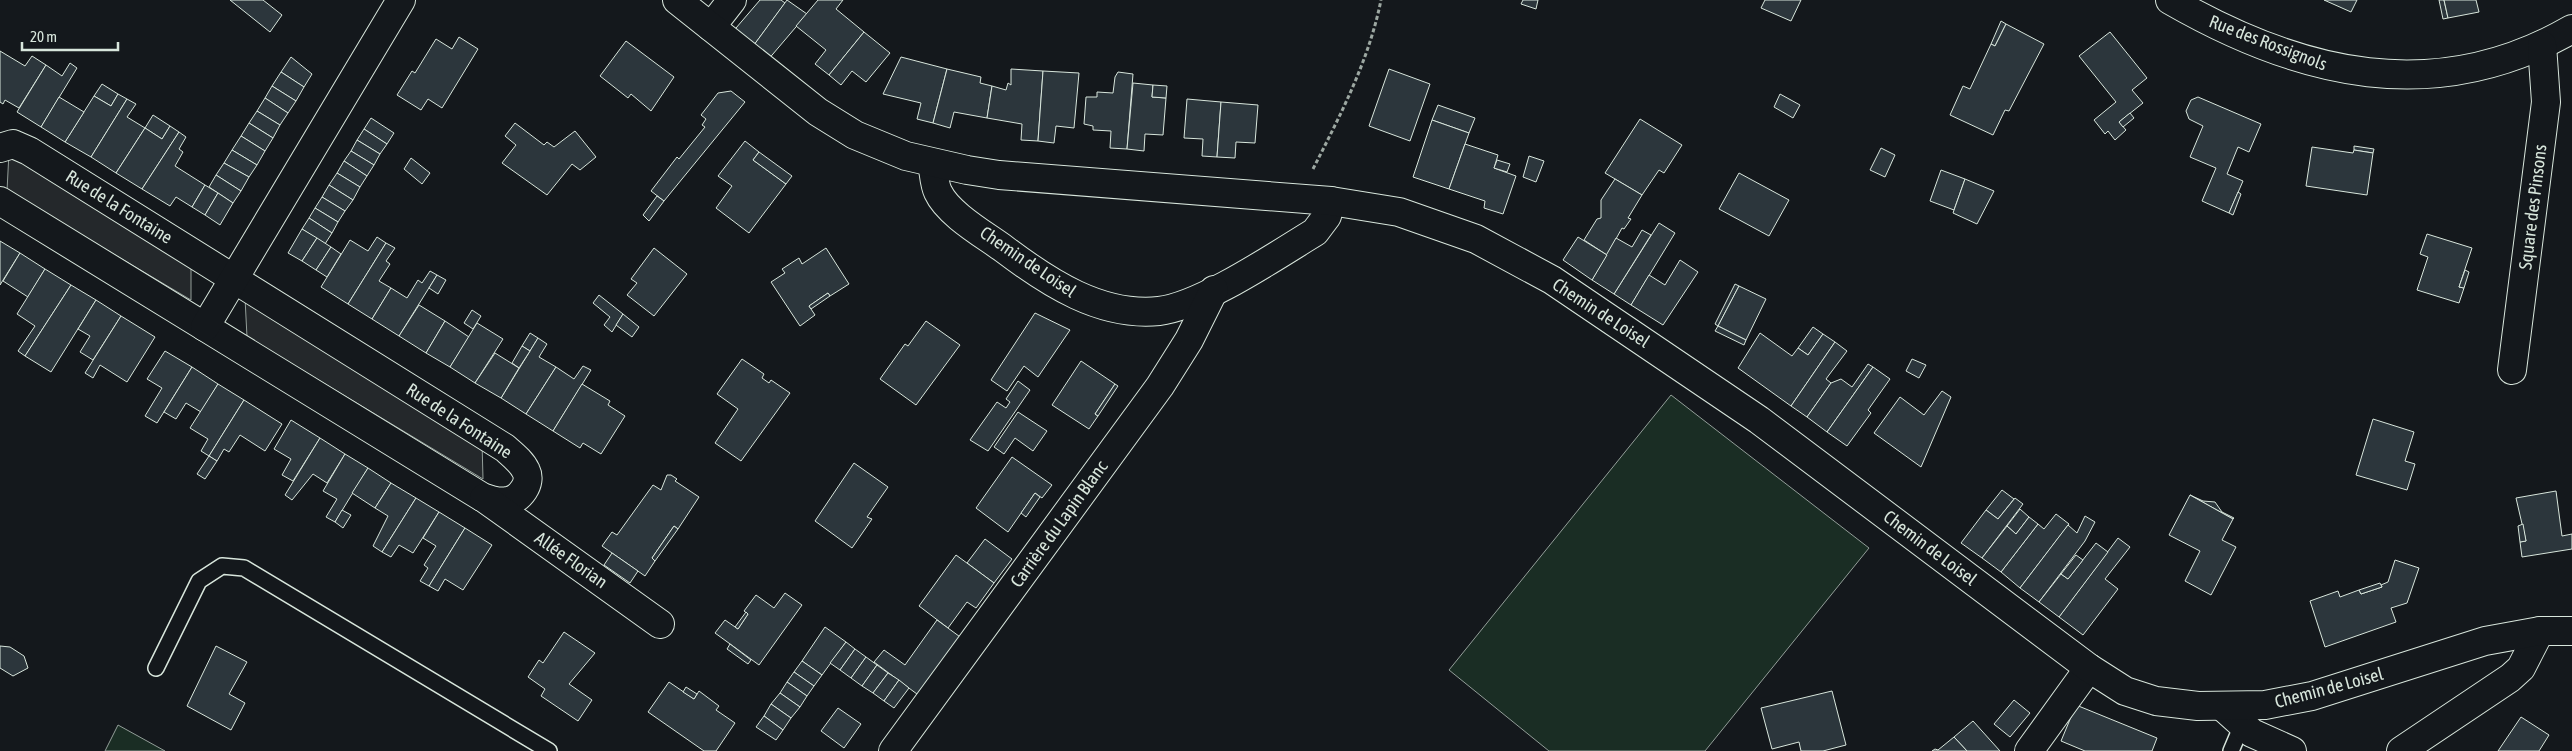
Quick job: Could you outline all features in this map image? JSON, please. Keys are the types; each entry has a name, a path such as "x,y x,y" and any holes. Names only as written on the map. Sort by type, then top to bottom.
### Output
{"street":[{"path":"205,327 401,0"},
{"name":"Chemin de Loisel","path":"677,0 835,124 880,146 932,162 999,175 1298,198 1374,207 1427,221 1500,250 1552,280 1643,340 1816,461 2089,668 2110,683 2140,697 2232,716 2288,702 2485,641 2540,631 2572,631"},
{"path":"711,28 732,0"},
{"name":"Rue des Rossignols","path":"2170,0 2213,23 2291,56 2318,64 2370,74 2424,74 2500,62 2542,45 2572,29"},
{"name":"Square des Pinsons","path":"2512,370 2546,102 2542,45"},
{"name":"Rue de la Fontaine","path":"0,148 13,144 29,151 514,456 527,472 528,480 525,489 516,498 509,501 491,500 482,497 0,200"},
{"name":"Chemin de Loisel","path":"932,162 937,191 957,214 1016,258 1058,285 1088,301 1124,310 1160,310 1179,306 1214,290 1315,232 1327,216 1330,201"},
{"name":"Carrière du Lapin Blanc","path":"893,751 1160,386 1189,340 1214,290"},
{"name":"Allée Florian","path":"482,497 660,624"},
{"path":"2401,751 2510,678 2521,668 2540,631"},
{"path":"2029,751 2089,668"},
{"path":"2232,716 2269,742 2292,751"}],"lane":[{"path":"156,668 199,581 222,566 244,568 549,751"},
{"path":"2231,751 2232,716"}],"path":[{"path":"1298,198 1351,95 1376,25 1381,0"}],"green space":[{"path":"1671,395 1869,548 1705,751 1549,751 1449,670"},
{"path":"118,725 165,751 105,751"}],"shaded area":[{"path":"9,152 191,263 191,300 7,191"},
{"path":"245,298 482,442 483,479 247,337"}],"building":[{"path":"230,0 263,0 282,15 270,32"},
{"path":"760,0 781,0 785,3 751,49 737,38 736,28"},
{"path":"787,0 807,14 767,61 751,49"},
{"path":"818,0 843,0 836,9 864,32 829,75 815,64 826,50 796,26"},
{"path":"1523,0 1538,0 1536,9 1521,4"},
{"path":"1765,0 1801,0 1791,21 1761,8"},
{"path":"2324,0 2357,0 2351,12"},
{"path":"2439,0 2444,0 2448,18 2443,19"},
{"path":"2444,0 2476,0 2479,12 2448,18"},
{"path":"2001,21 2006,24 1995,46 1991,44"},
{"path":"2006,24 2044,44 2009,111 2005,110 1993,135 1950,115 1963,86 1970,89 1991,44 1995,46"},
{"path":"864,32 890,53 866,82 852,71 841,85 829,75"},
{"path":"2110,32 2147,78 2132,90 2143,103 2119,122 2126,130 2115,140 2108,131 2105,134 2094,120 2116,102 2079,56"},
{"path":"459,37 478,49 442,108 428,99 421,110 397,95 412,71 415,73 436,39 452,49"},
{"path":"626,41 674,77 651,111 631,94 628,98 600,76"},
{"path":"0,51 25,66 32,56 46,65 19,108 5,100 3,104 0,102"},
{"path":"291,57 312,74 304,87 281,72"},
{"path":"901,57 947,69 933,123 917,119 921,103 883,94"},
{"path":"70,63 77,68 41,127 17,112 46,65 62,76"},
{"path":"947,69 981,77 980,83 992,86 987,118 954,112 950,128 933,123"},
{"path":"1011,69 1043,71 1038,141 1021,140 1022,124 987,118 992,86 1006,90 1008,83 1011,85"},
{"path":"1389,69 1430,84 1410,141 1369,126"},
{"path":"1043,71 1079,73 1074,128 1056,126 1054,143 1038,141"},
{"path":"281,72 304,87 296,101 272,86"},
{"path":"1118,72 1133,74 1127,149 1110,148 1111,131 1093,130 1093,126 1084,124 1086,97 1097,97 1097,92 1113,93 1115,77"},
{"path":"1133,83 1153,85 1152,97 1166,98 1163,135 1145,134 1144,151 1127,149"},
{"path":"102,84 118,94 111,106 94,96"},
{"path":"1153,85 1167,86 1166,98 1152,97"},
{"path":"272,86 296,101 288,113 265,98"},
{"path":"731,91 745,102 664,201 651,191 677,157 679,159 705,127 702,125 706,119 701,115 718,93"},
{"path":"118,94 127,99 91,157 65,142 94,96 111,106"},
{"path":"1780,94 1800,105 1793,118 1774,107"},
{"path":"59,97 84,112 65,142 41,127"},
{"path":"2198,97 2261,124 2249,152 2238,147 2227,174 2243,181 2229,213 2202,201 2216,168 2190,157 2203,126 2189,119 2186,111 2191,100"},
{"path":"265,98 288,113 280,125 257,111"},
{"path":"127,99 136,104 127,117 145,128 116,173 91,157"},
{"path":"1187,99 1221,102 1217,157 1202,156 1203,139 1184,138"},
{"path":"1221,102 1258,105 1255,143 1236,142 1235,158 1217,157"},
{"path":"1438,105 1475,118 1469,133 1432,120"},
{"path":"257,111 280,125 273,138 249,123"},
{"path":"2130,113 2134,118 2123,127 2119,122"},
{"path":"153,115 170,126 162,139 145,128"},
{"path":"371,118 394,133 387,144 364,129"},
{"path":"1640,119 1682,145 1664,173 1659,170 1642,195 1605,173"},
{"path":"1432,120 1469,133 1449,189 1413,177"},
{"path":"249,123 273,138 265,151 241,136"},
{"path":"515,123 544,145 547,142 554,147 575,131 596,157 580,170 572,164 547,195 502,163 516,145 505,136"},
{"path":"170,126 179,132 142,189 116,173 145,128 162,139"},
{"path":"364,129 387,144 380,154 357,140"},
{"path":"179,132 186,137 179,149 183,152 175,166 205,185 192,207 176,197 170,206 142,189"},
{"path":"241,136 265,151 257,165 232,150"},
{"path":"357,140 380,154 374,165 351,151"},
{"path":"745,141 759,152 753,160 786,184 749,233 716,208 732,186 718,176"},
{"path":"1465,144 1498,155 1494,168 1516,176 1503,214 1484,208 1485,201 1449,189"},
{"path":"2354,146 2374,149 2373,153 2354,150"},
{"path":"2312,147 2353,153 2354,150 2373,153 2367,195 2306,186"},
{"path":"1881,148 1895,155 1885,177 1870,170"},
{"path":"232,150 257,165 249,177 224,163"},
{"path":"351,151 374,165 367,176 344,161"},
{"path":"759,152 792,176 786,184 753,160"},
{"path":"1529,156 1544,161 1536,182 1523,177"},
{"path":"411,158 430,173 422,184 404,169"},
{"path":"1497,160 1510,164 1507,172 1494,168"},
{"path":"344,161 367,176 360,187 337,173"},
{"path":"224,163 249,177 241,191 216,175"},
{"path":"1941,170 1965,179 1954,210 1930,201"},
{"path":"337,173 360,187 353,200 329,185"},
{"path":"1739,173 1789,200 1769,236 1719,209"},
{"path":"216,175 241,191 233,203 209,187"},
{"path":"1615,179 1642,195 1628,218 1631,219 1624,229 1622,228 1607,255 1584,240 1597,219 1601,218 1601,200"},
{"path":"1965,179 1994,191 1977,224 1953,213"},
{"path":"205,185 218,193 205,215 192,207"},
{"path":"329,185 353,200 345,211 322,197"},
{"path":"2238,192 2241,194 2233,215 2229,213"},
{"path":"218,193 233,203 220,225 205,215"},
{"path":"657,196 664,201 649,221 643,215"},
{"path":"322,197 345,211 338,222 315,208"},
{"path":"315,208 338,222 332,233 309,218"},
{"path":"309,218 332,233 325,244 302,229"},
{"path":"1659,223 1675,233 1631,305 1614,294"},
{"path":"302,229 317,238 302,261 288,253"},
{"path":"1642,230 1651,235 1614,294 1592,280 1616,238 1632,247"},
{"path":"2427,234 2472,248 2459,287 2464,288 2459,303 2417,290 2428,257 2420,254"},
{"path":"377,237 386,243 348,304 321,287 350,240 368,251"},
{"path":"1578,237 1607,255 1592,280 1563,260"},
{"path":"317,238 331,247 316,270 302,261"},
{"path":"0,241 20,253 0,285"},
{"path":"386,243 395,248 386,261 390,264 379,281 391,288 372,319 348,304"},
{"path":"331,247 341,254 327,277 316,270"},
{"path":"654,248 687,274 654,316 627,295 637,283 631,279"},
{"path":"826,248 849,284 830,296 828,293 809,306 815,315 800,326 771,282 785,273 782,269 799,258 802,264"},
{"path":"20,253 45,269 28,297 3,281"},
{"path":"1680,260 1698,272 1663,325 1631,305 1649,275 1665,285"},
{"path":"45,269 71,285 25,356 18,351 35,326 17,314"},
{"path":"2465,270 2469,272 2464,288 2459,287"},
{"path":"430,271 437,275 399,336 372,319 391,288 407,298 418,280 422,283"},
{"path":"437,275 446,280 438,294 429,288"},
{"path":"1735,284 1739,286 1718,326 1715,324"},
{"path":"71,285 96,300 51,372 25,356"},
{"path":"1739,286 1766,299 1746,340 1718,326"},
{"path":"828,293 830,296 811,309 809,306"},
{"path":"599,295 623,314 612,332 604,325 610,317 593,303"},
{"path":"96,300 121,316 93,360 80,352 90,336 78,329"},
{"path":"419,305 445,321 426,353 399,336"},
{"path":"472,310 481,316 473,329 464,323"},
{"path":"1035,313 1070,330 1038,377 1024,366 1007,391 991,380"},
{"path":"623,314 639,327 632,337 616,325"},
{"path":"121,316 155,337 127,382 100,365 93,378 85,373"},
{"path":"445,321 469,337 450,367 426,353"},
{"path":"926,321 960,345 916,405 880,379 905,344 908,346"},
{"path":"477,323 503,339 475,383 450,367"},
{"path":"1718,326 1746,340 1744,345 1715,331"},
{"path":"1813,327 1823,334 1808,355 1798,348"},
{"path":"530,333 538,338 530,351 522,346"},
{"path":"1760,333 1792,356 1798,348 1808,355 1823,334 1835,342 1791,406 1738,368"},
{"path":"538,338 547,344 539,357 556,367 526,414 501,398"},
{"path":"1835,342 1847,351 1826,379 1831,383 1807,417 1791,406"},
{"path":"522,346 530,351 519,368 512,363"},
{"path":"165,351 192,367 157,423 145,416 162,388 147,379"},
{"path":"495,353 519,368 501,398 475,383"},
{"path":"742,359 764,374 762,378 769,383 771,380 790,393 741,461 715,443 738,409 717,394"},
{"path":"1912,359 1926,365 1919,378 1906,371"},
{"path":"1081,361 1115,384 1095,414 1098,416 1089,429 1052,405"},
{"path":"1868,364 1873,367 1827,432 1807,417 1831,383 1841,379 1852,387"},
{"path":"583,366 591,370 553,431 526,414 556,367 574,379"},
{"path":"192,367 218,384 201,412 186,403 176,419 164,412"},
{"path":"1873,367 1890,379 1868,410 1871,413 1847,446 1827,432"},
{"path":"1018,381 1030,390 988,451 970,440 997,402 1006,408 1010,402 1006,399"},
{"path":"218,384 244,400 209,456 201,451 208,439 190,428"},
{"path":"582,384 610,401 608,405 625,416 601,454 583,443 580,448 553,431"},
{"path":"1115,384 1118,386 1098,416 1095,414"},
{"path":"1942,391 1951,397 1921,467 1874,433 1900,397 1924,415"},
{"path":"244,400 282,424 265,451 240,435 229,452 224,449 217,461 209,456"},
{"path":"1018,412 1047,431 1033,451 1015,438 1004,454 994,447"},
{"path":"2373,419 2414,432 2405,461 2415,464 2407,490 2356,475"},
{"path":"291,420 320,438 293,481 282,475 291,459 274,449"},
{"path":"320,438 345,454 327,483 313,474 292,500 285,495"},
{"path":"345,454 368,468 335,522 326,517 337,499 323,491"},
{"path":"209,456 217,461 205,479 197,474"},
{"path":"1012,457 1052,485 1042,498 1035,493 1008,532 976,508"},
{"path":"854,463 888,487 867,517 872,519 852,548 815,521"},
{"path":"368,468 391,483 375,508 352,493"},
{"path":"667,475 677,479 675,481 699,497 678,529 674,526 652,558 655,561 645,576 602,546 612,532 617,535 653,485 661,490"},
{"path":"391,483 416,498 382,552 373,546 388,516 375,508"},
{"path":"2002,490 2014,499 1998,519 1986,510"},
{"path":"2556,491 2562,536 2572,534 2572,549 2522,557 2520,542 2526,541 2516,498"},
{"path":"1035,493 1040,497 1026,517 1021,513"},
{"path":"2190,495 2203,501 2215,502 2222,512 2234,518 2233,519"},
{"path":"2190,495 2233,519 2222,540 2236,547 2211,595 2185,581 2200,551 2169,535"},
{"path":"416,498 439,512 413,553 399,545 391,557 382,552"},
{"path":"2015,498 2023,504 1982,558 1961,543 1986,510 1998,519"},
{"path":"2020,509 2029,517 2016,534 2007,526"},
{"path":"342,510 351,515 343,528 335,522"},
{"path":"439,512 465,528 429,586 420,581 428,568 424,565 436,546 423,538"},
{"path":"2056,514 2069,524 2020,588 2001,572 2038,524 2044,529"},
{"path":"2085,516 2095,522 2085,541 2039,602 2020,588 2068,525 2077,533"},
{"path":"2029,517 2038,524 2001,572 1982,558 2007,526 2016,534"},
{"path":"2523,524 2526,541 2520,542 2518,526"},
{"path":"674,526 678,529 655,561 652,558"},
{"path":"465,528 492,545 463,590 445,579 438,591 429,586"},
{"path":"2118,538 2130,547 2105,579 2118,589 2083,635 2059,617"},
{"path":"985,539 1012,559 994,583 967,563"},
{"path":"2096,543 2108,552 2059,617 2039,602 2061,574 2068,579"},
{"path":"612,553 638,571 630,583 604,565"},
{"path":"956,555 994,583 976,608 967,602 948,628 919,606"},
{"path":"2076,555 2083,560 2068,579 2061,574"},
{"path":"2395,560 2419,568 2407,603 2391,608 2396,622 2325,647 2310,601 2338,591 2340,597 2359,590 2361,594 2382,587 2381,585 2388,582"},
{"path":"2380,583 2382,587 2361,594 2359,590"},
{"path":"785,593 802,605 759,665 715,633 725,620 738,629 748,614 744,611 756,595 774,608"},
{"path":"746,612 748,614 738,629 735,627"},
{"path":"937,620 967,642 925,700 874,662 884,650 905,665"},
{"path":"825,627 846,642 822,675 802,661"},
{"path":"564,632 595,653 569,684 592,700 578,721 541,696 545,689 528,677 539,660 543,663"},
{"path":"846,642 855,649 840,670 830,663"},
{"path":"730,644 751,660 748,664 727,649"},
{"path":"0,646 10,647 24,656 28,668 13,676 0,668"},
{"path":"216,646 247,662 229,694 245,703 231,730 187,706"},
{"path":"855,649 866,657 851,678 840,670"},
{"path":"866,657 877,665 862,686 851,678"},
{"path":"802,661 822,675 814,686 794,672"},
{"path":"877,665 888,673 873,693 862,686"},
{"path":"794,672 814,686 807,696 787,682"},
{"path":"888,673 899,680 884,701 873,693"},
{"path":"899,680 909,688 894,708 884,701"},
{"path":"669,682 694,699 699,691 719,706 716,710 735,723 716,751 704,751 648,712"},
{"path":"787,682 807,696 800,707 780,693"},
{"path":"686,687 697,694 694,699 683,692"},
{"path":"1832,691 1846,745 1823,751 1801,751 1799,742 1772,749 1761,708"},
{"path":"780,693 800,707 791,718 771,704"},
{"path":"2014,700 2030,713 2010,737 1994,724"},
{"path":"771,704 791,718 783,730 764,716"},
{"path":"2076,705 2157,738 2152,751 2085,751 2061,741"},
{"path":"838,708 861,724 844,748 821,731"},
{"path":"764,716 783,730 776,740 756,727"},
{"path":"2521,717 2549,735 2539,751 2498,751"},
{"path":"1973,721 2000,751 1967,751 1954,737"},
{"path":"1954,737 1967,751 1932,751 1938,750"}]}
